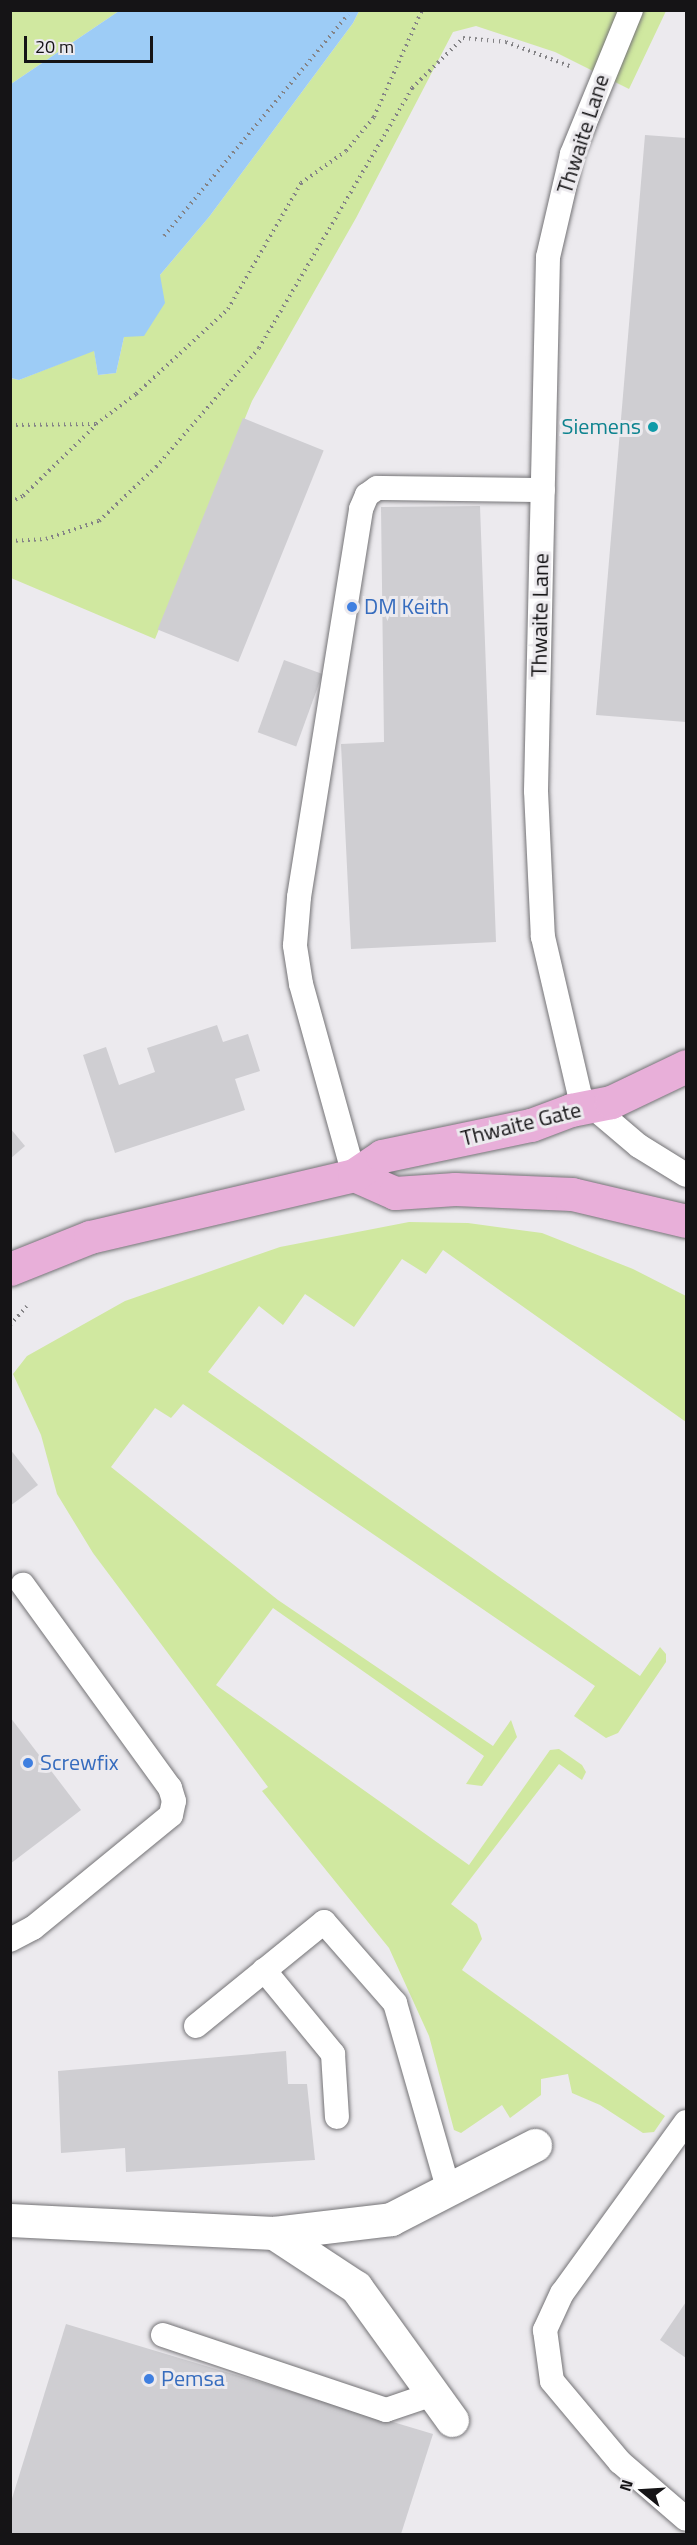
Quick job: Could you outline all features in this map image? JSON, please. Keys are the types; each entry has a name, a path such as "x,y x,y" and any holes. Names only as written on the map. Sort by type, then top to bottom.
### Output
{"main road":[{"name":"Thwaite Gate","path":"10,1269 90,1237 354,1175 382,1156 531,1125 590,1106 611,1102 687,1066"},
{"path":"354,1175 395,1193 455,1190 572,1194 687,1221"},
{"name":"Thwaite Gate","path":"10,1289 90,1237"}],"street":[{"path":"10,2220 274,2233 391,2219 535,2145"},
{"path":"274,2233 357,2287 452,2421"}],"lane":[{"name":"Thwaite Lane","path":"631,10 572,154 548,257 536,791 543,937 580,1096 639,1146 687,1175"},
{"path":"354,1175 301,984 295,945 299,897 361,509 367,495 377,488 543,490"},
{"path":"10,1940 33,1928 171,1815 174,1801 170,1788 23,1585"},
{"path":"196,2026 324,1923 395,2002 449,2191"},
{"path":"264,1970 333,2054 337,2117"},
{"path":"687,2121 562,2293 545,2331 552,2381 620,2462 687,2519"},
{"path":"163,2335 387,2410 433,2394"}],"path":[{"path":"10,502 23,496 96,424 136,394 228,309 300,183 346,151 374,117 422,10"},
{"path":"164,236 348,14"},
{"path":"10,542 46,539 99,521 156,467 259,348 412,88 463,38 506,42 600,81"},
{"path":"10,425 96,424"}],"green space":[{"path":"11,11 119,11 11,84"},
{"path":"359,11 666,11 629,89 555,52 476,26 453,32 356,218 252,401 155,639 11,578 10,378 19,380 94,350 98,375 116,373 124,337 160,275 209,217 353,23"},
{"path":"409,1222 468,1223 542,1233 633,1269 686,1296 686,1422 443,1250 426,1274 402,1259 354,1327 305,1294 283,1325 259,1306 208,1372 640,1676 660,1647 666,1654 666,1662 618,1733 606,1738 574,1716 595,1686 183,1404 171,1418 155,1408 111,1467 278,1600 493,1746 511,1720 517,1737 482,1786 466,1784 484,1756 273,1608 216,1685 469,1865 550,1750 559,1749 582,1765 586,1772 582,1780 559,1764 451,1904 477,1924 482,1939 462,1970 665,2116 654,2132 643,2133 600,2105 572,2093 568,2074 541,2079 541,2095 510,2118 502,2105 461,2133 454,2130 429,2036 389,1948 262,1791 268,1787 93,1553 57,1494 41,1435 13,1374 27,1356 125,1301 280,1247"}],"water":[{"path":"119,11 359,11 353,23 209,217 160,275 165,303 144,336 124,337 116,373 98,375 94,351 19,380 11,378 11,84"}],"building":[{"name":"Siemens","path":"645,135 686,138 686,722 596,715"},
{"path":"243,418 324,451 238,662 158,629"},
{"path":"480,506 496,942 351,949 341,744 384,742 381,507"},
{"path":"284,660 323,674 296,746 258,732"},
{"path":"217,1025 223,1042 248,1034 260,1071 235,1079 245,1110 115,1153 83,1055 106,1047 119,1085 155,1072 147,1048"},
{"path":"10,1128 25,1146 10,1159"},
{"path":"10,1449 38,1485 10,1506"},
{"name":"Screwfix","path":"10,1717 81,1810 10,1864"},
{"path":"286,2051 288,2084 307,2084 315,2160 126,2172 125,2148 61,2153 58,2071"},
{"path":"686,2302 686,2358 660,2340"},
{"name":"Pemsa","path":"66,2324 433,2434 401,2534 10,2534 10,2505"}],"place":[{"name":"Siemens","path":"653,427"},
{"name":"DM Keith","path":"352,607"},
{"name":"Screwfix","path":"28,1763"},
{"name":"Pemsa","path":"149,2379"}]}
